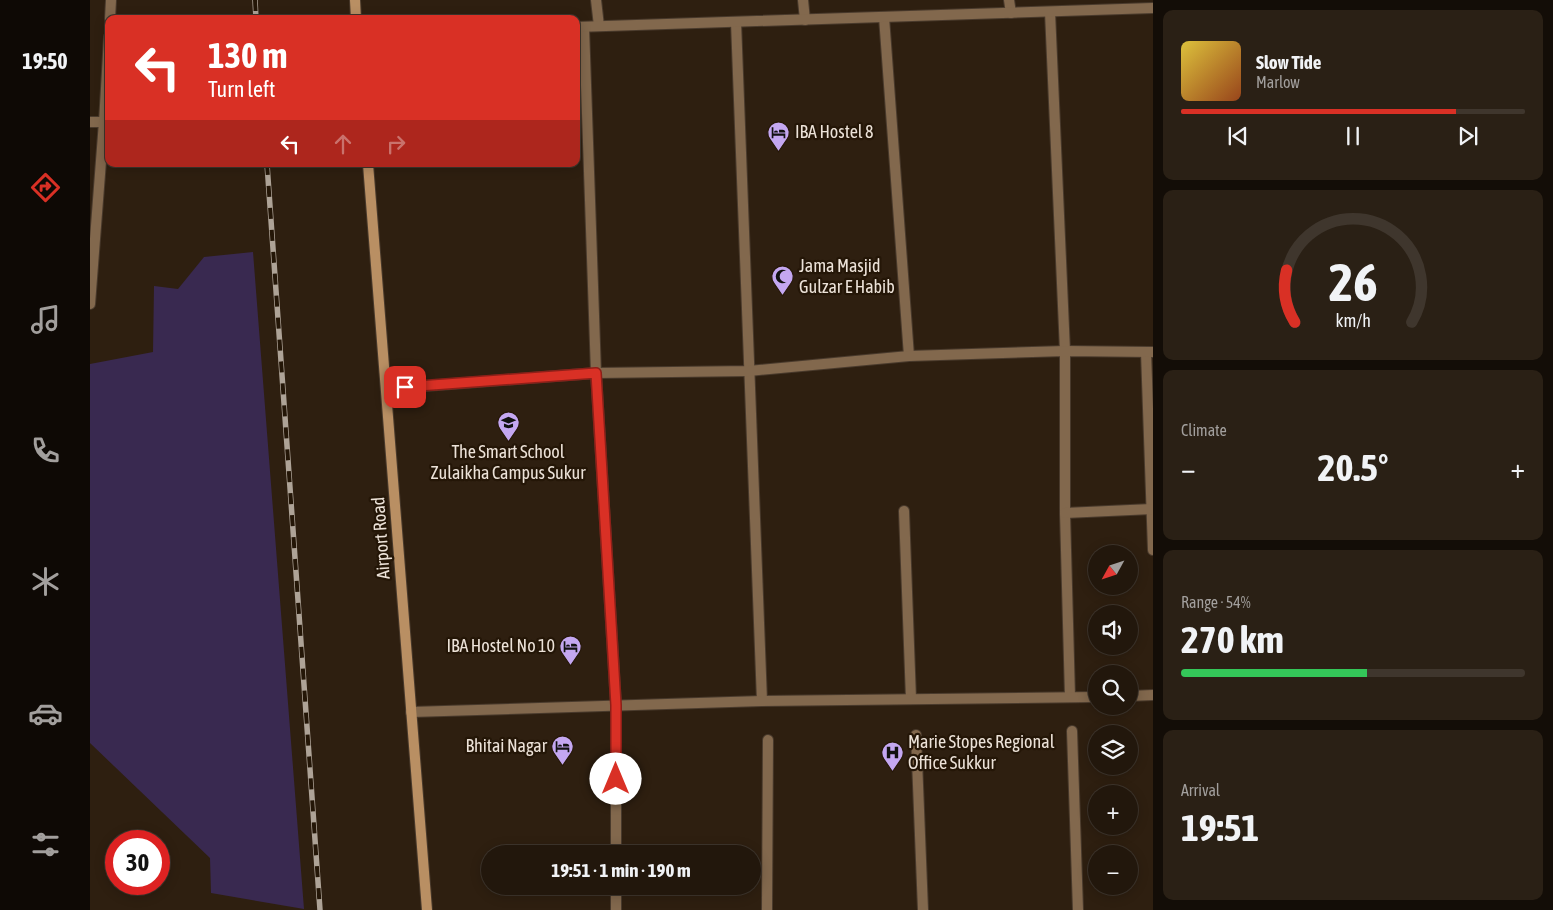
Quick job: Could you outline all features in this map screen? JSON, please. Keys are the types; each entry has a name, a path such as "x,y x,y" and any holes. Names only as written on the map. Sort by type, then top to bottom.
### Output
{"main road":[{"path":"355,0 356,15"},
{"name":"Airport Road","path":"368,167 427,910"}],"street":[{"path":"110,15 111,0"},
{"path":"596,0 599,26"},
{"path":"803,0 805,20"},
{"path":"1009,0 1011,13"},
{"path":"616,845 616,705 596,373 580,27 1153,8"},
{"path":"1050,12 1065,351 1065,513 1070,697"},
{"path":"884,17 909,356"},
{"path":"736,22 762,701"},
{"path":"90,304 105,105"},
{"path":"90,122 104,122"},
{"path":"386,389 596,373 749,371 909,356 1065,351 1150,352 1153,550"},
{"path":"1065,513 1152,509"},
{"path":"904,511 911,699"},
{"path":"1138,696 1153,695"},
{"path":"411,712 762,701 1088,697"},
{"path":"1072,732 1078,910"},
{"path":"916,735 923,910"},
{"path":"767,910 768,740"},
{"path":"616,895 616,910"}],"shaded area":[{"path":"253,252 304,909 211,893 210,858 90,743 90,364 153,352 154,286 178,289 204,257"}],"railway":[{"path":"255,0 256,15"},
{"path":"267,167 320,910"}],"place":[{"name":"IBA Hostel 8","path":"779,151"},
{"name":"Jama Masjid Gulzar E Habib","path":"783,295"},
{"name":"The Smart School Zulaikha Campus Sukur","path":"508,441"},
{"name":"IBA Hostel No 10","path":"571,665"},
{"name":"Bhitai Nagar","path":"563,765"},
{"name":"Marie Stopes Regional Office Sukkur","path":"892,771"}],"route":[{"path":"405,387 596,373 616,705 616,779"}]}
